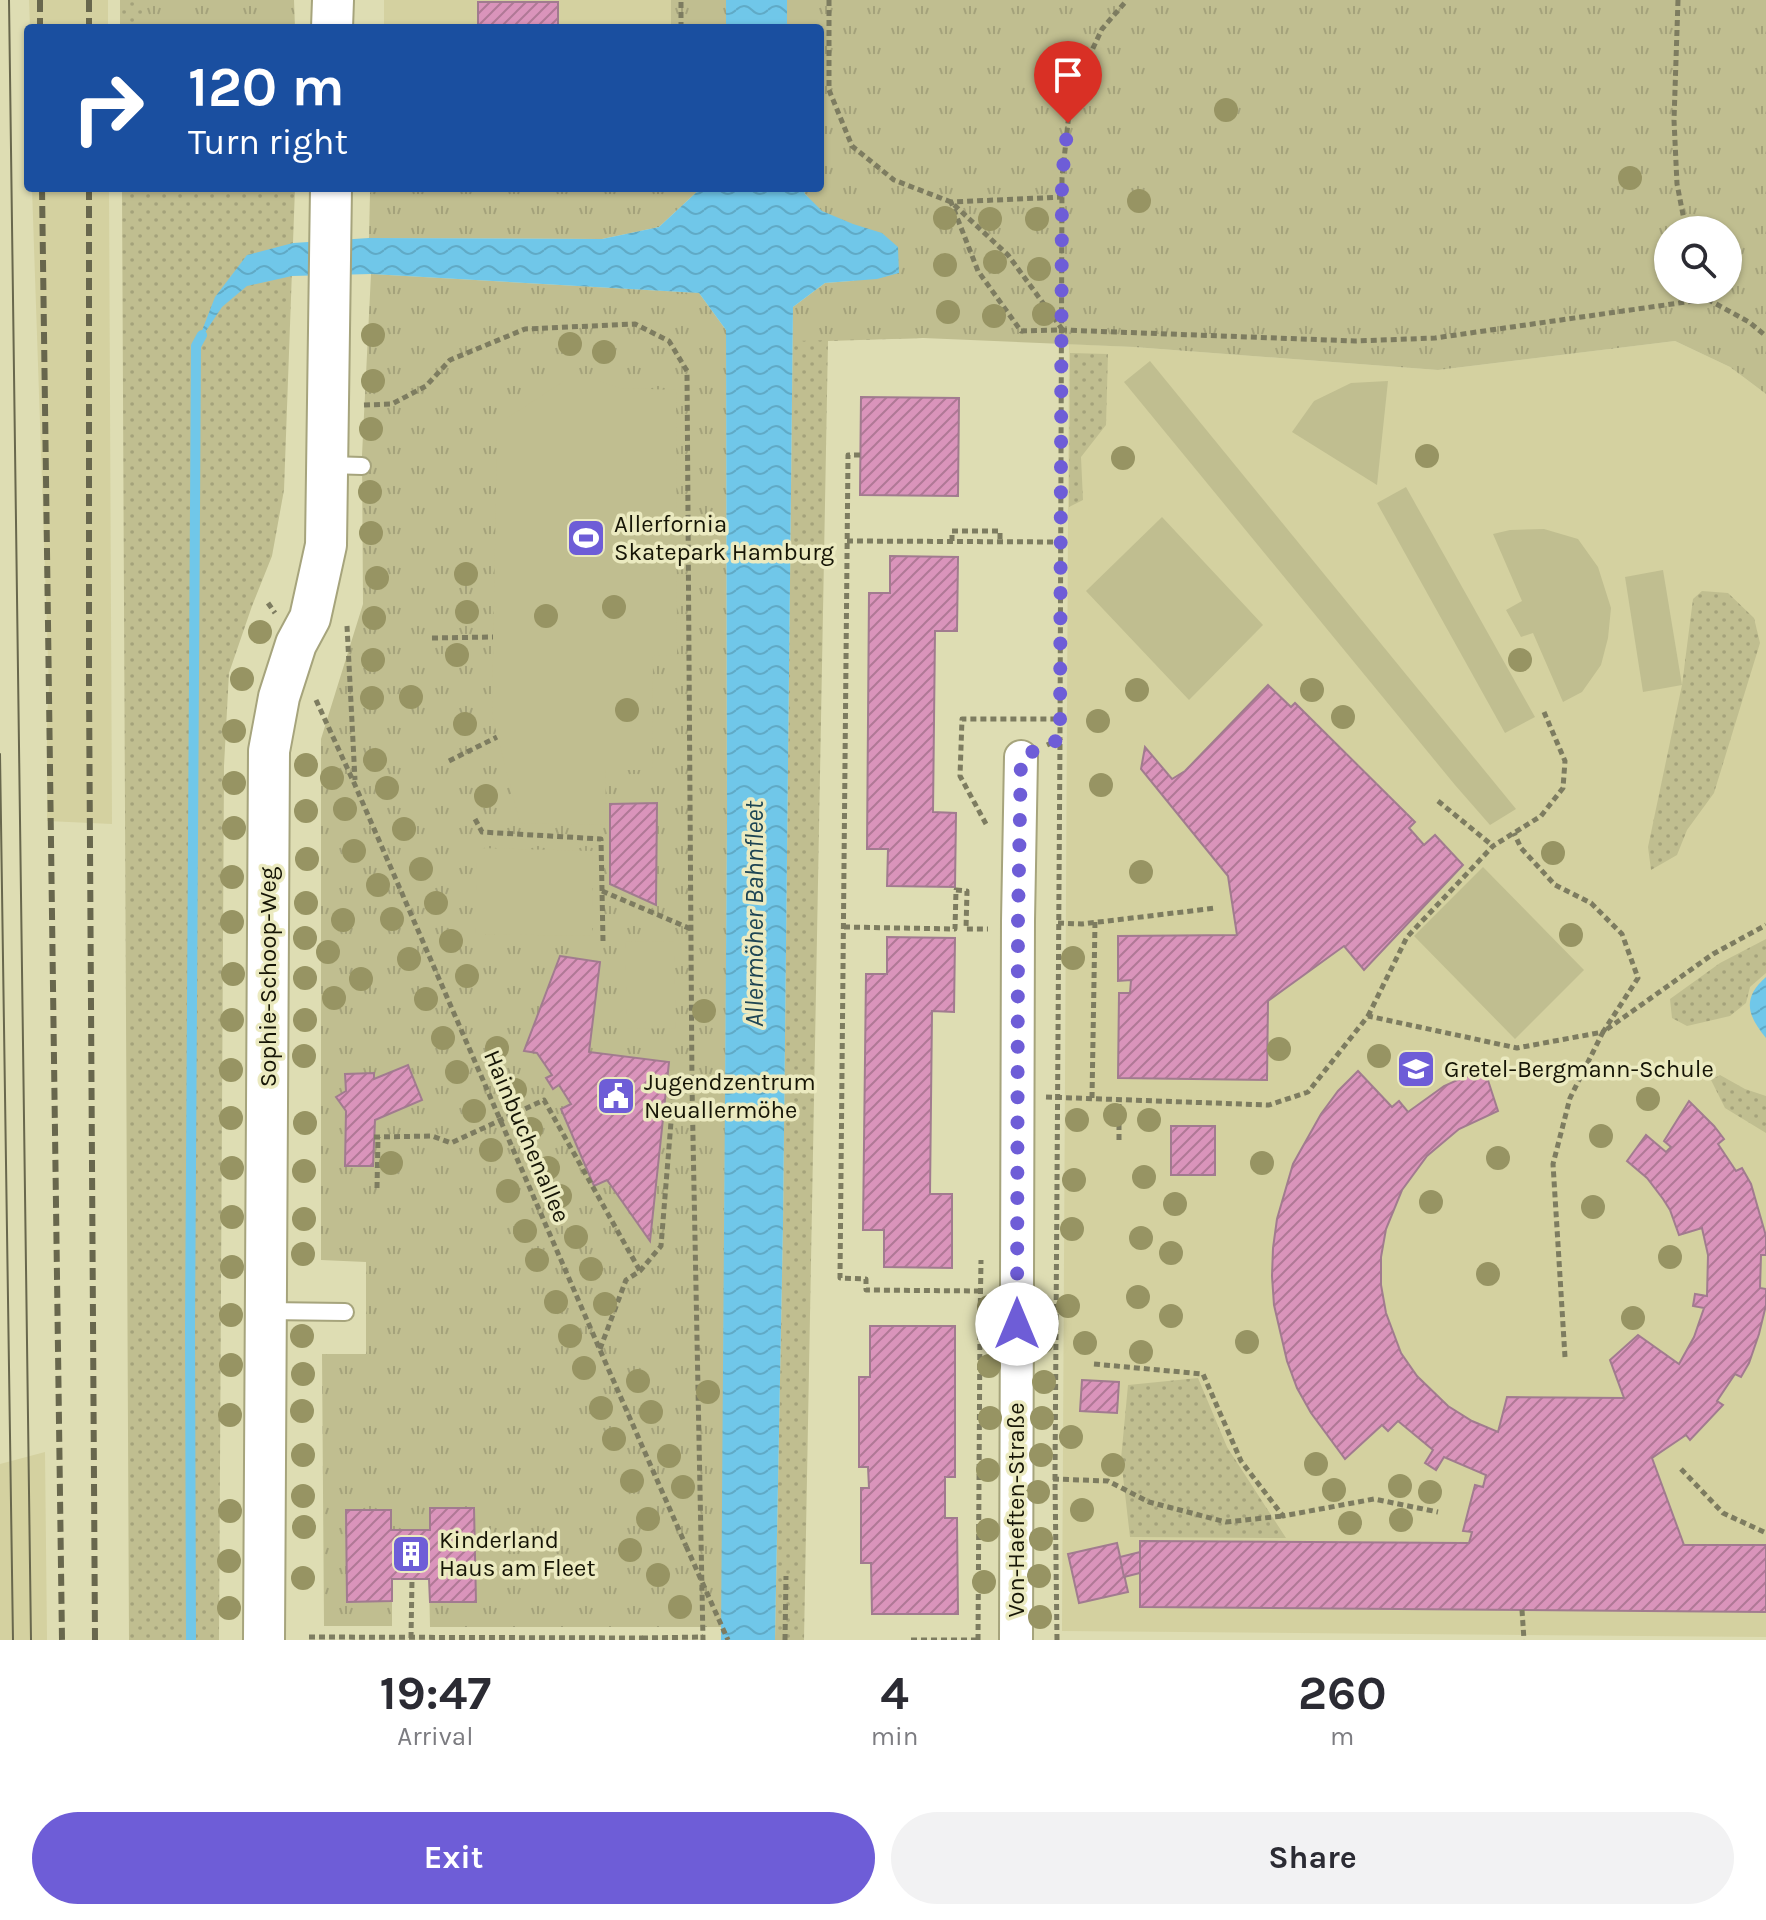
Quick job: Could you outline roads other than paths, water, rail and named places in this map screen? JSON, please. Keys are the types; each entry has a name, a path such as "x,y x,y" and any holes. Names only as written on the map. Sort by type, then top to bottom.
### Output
{"street":[{"path":"332,24 333,0"},
{"name":"Sophie-Schoop-Weg","path":"264,1640 269,751 279,697 296,644 310,618 345,465 329,405 331,193"},
{"name":"Von-Haeften-Straße","path":"1016,1640 1018,1096 1003,925 1021,757"}],"lane":[{"path":"266,1311 345,1312"}],"water":[{"path":"726,0 787,0 787,24 726,24"},
{"name":"Allermöher Bahnfleet","path":"697,192 804,192 822,211 882,233 898,247 899,273 877,279 825,283 793,307 775,1640 721,1640 727,821 726,330 699,293 371,274 292,276 247,286 222,307 196,346 215,297 247,255 293,243 369,238 602,239 659,227"},
{"path":"1766,977 1766,1038 1751,1014 1750,999"}],"waterway":[{"path":"191,1640 196,346 202,335"}],"tram line":[{"path":"9,0 31,1640"},
{"path":"0,754 13,1640"}],"railway":[{"path":"40,0 40,24"},
{"path":"89,0 89,24"},
{"path":"42,192 62,1640"},
{"path":"89,192 95,1640"}],"place":[{"name":"Allerfornia Skatepark Hamburg","path":"586,538"},
{"name":"Gretel-Bergmann-Schule","path":"1416,1069"},
{"name":"Jugendzentrum Neuallermöhe","path":"616,1096"},
{"name":"Kinderland Haus am Fleet","path":"411,1554"}]}
